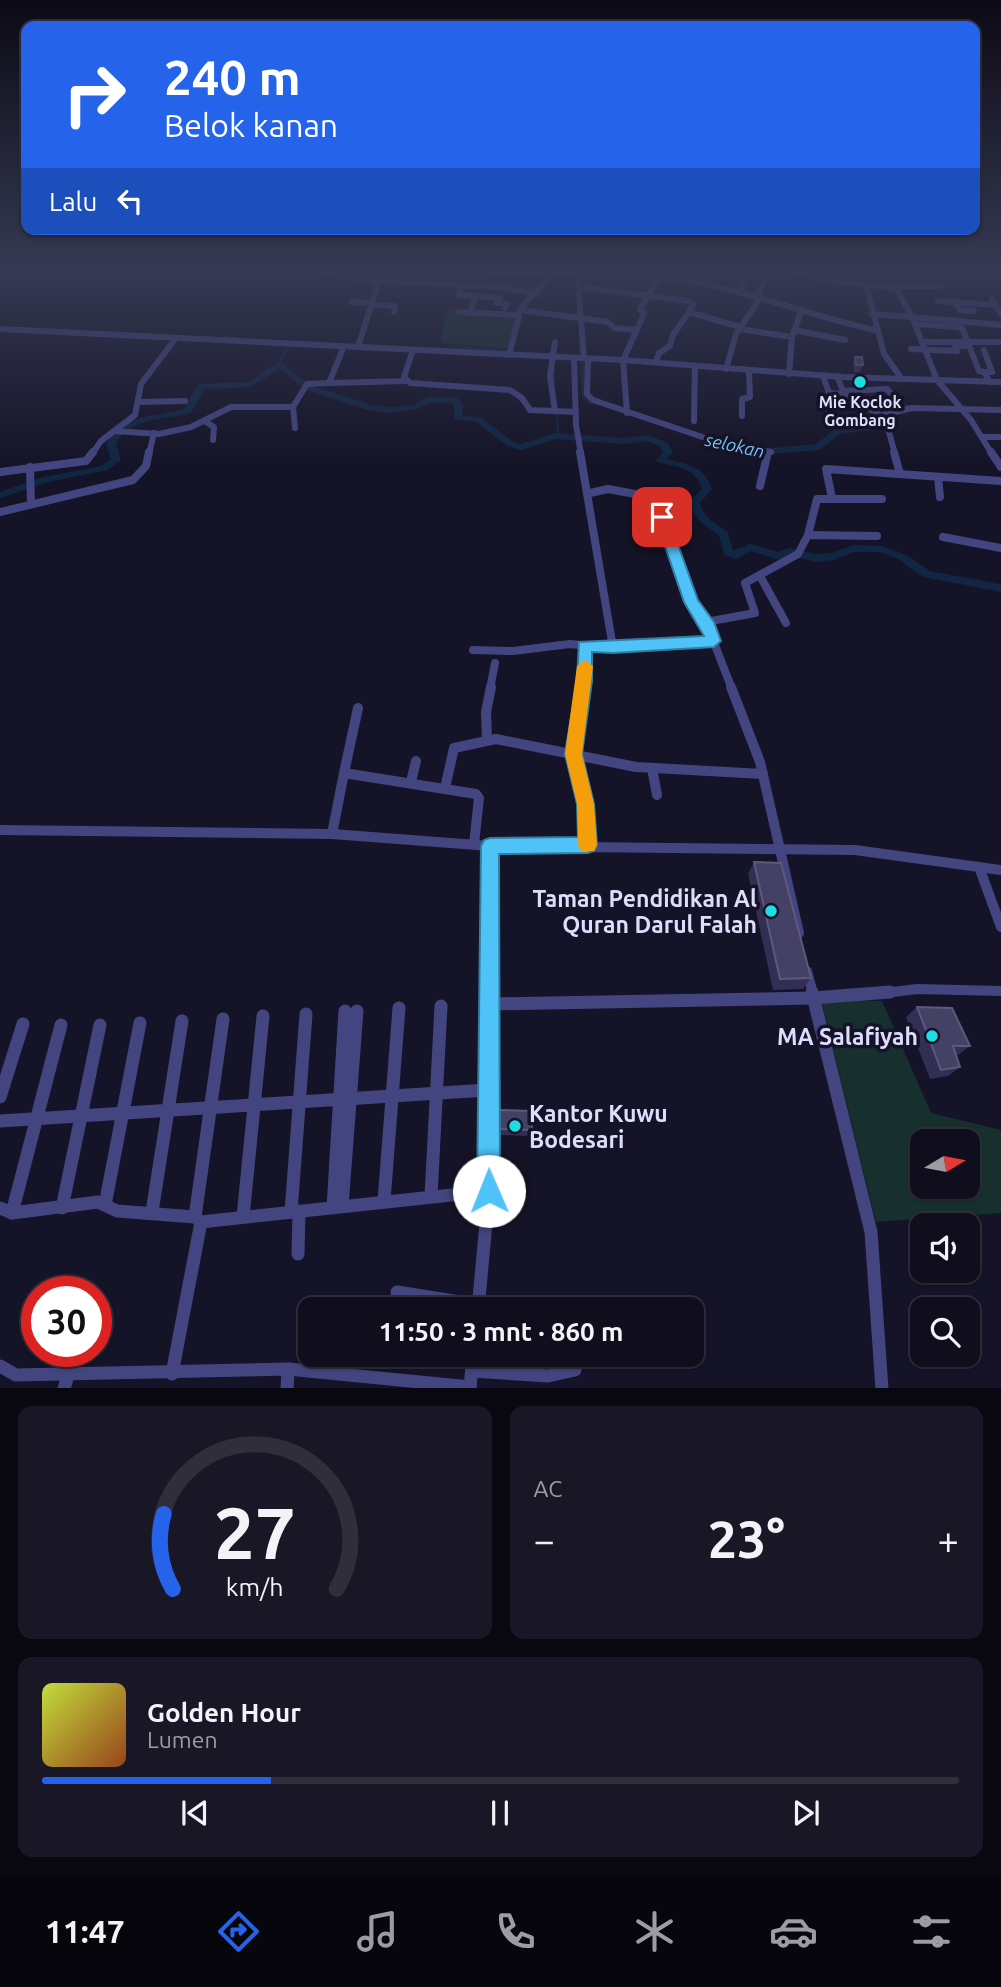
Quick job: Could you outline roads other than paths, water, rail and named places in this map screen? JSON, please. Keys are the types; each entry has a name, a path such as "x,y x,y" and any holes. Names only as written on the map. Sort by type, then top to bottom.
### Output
{"street":[{"path":"132,336 624,360 823,376 1001,382"},
{"path":"358,347 362,336"},
{"path":"509,354 513,336"},
{"path":"580,336 588,397 627,413 726,445 767,453 760,486"},
{"path":"627,413 624,360 633,336"},
{"path":"656,362 659,353 670,346 672,336"},
{"path":"726,369 737,336"},
{"path":"785,336 792,337 789,374"},
{"path":"819,336 845,342 845,336"},
{"path":"878,336 884,354 902,379"},
{"path":"920,336 937,380 963,409 1001,467"},
{"path":"965,336 979,371 992,372 984,350"},
{"path":"0,472 86,461 101,441 119,432 133,417 141,384 176,338"},
{"path":"555,342 551,357 551,401 557,411"},
{"path":"923,342 968,344"},
{"path":"911,349 957,351 955,345 1001,342"},
{"path":"329,383 344,346"},
{"path":"407,382 404,377 413,350"},
{"path":"581,358 576,412 578,437 590,493 613,648"},
{"path":"694,421 695,366"},
{"path":"743,416 742,398 750,397 749,371"},
{"path":"984,372 990,382"},
{"path":"823,376 829,393 887,389 896,400 888,401 896,409"},
{"path":"837,376 843,391 862,401 871,413 881,416 896,409 1001,408"},
{"path":"295,428 293,407 305,385 329,383 407,382 510,390 522,398 527,408 576,412"},
{"path":"138,402 185,401"},
{"path":"119,432 154,433 206,422 231,407 279,404 293,407"},
{"path":"881,416 890,432 900,474"},
{"path":"206,422 214,427 214,440"},
{"path":"0,512 133,480 146,466 154,433"},
{"path":"983,437 1001,437"},
{"path":"30,467 31,504"},
{"path":"832,498 826,469 1001,481"},
{"path":"938,477 940,497"},
{"path":"590,493 608,489 626,491 656,508 692,602 706,622 714,641 763,774 801,945"},
{"path":"706,622 755,613 744,584 800,552 808,535 816,500 882,499"},
{"path":"808,535 877,536"},
{"path":"943,537 1001,548"},
{"path":"760,576 786,623"},
{"path":"473,650 513,651 584,646 613,648 714,641"},
{"path":"584,646 584,681 574,754 586,804 588,845"},
{"path":"487,740 486,712 495,663"},
{"path":"332,834 358,708"},
{"path":"445,788 454,748 487,740 503,740 652,768 763,774"},
{"path":"411,782 416,761"},
{"path":"652,768 657,795"},
{"path":"344,773 411,782 478,796 474,844"},
{"path":"0,830 332,834 490,846 855,850 1001,870"},
{"path":"480,1297 489,1191 487,1090 490,846"},
{"path":"979,867 1001,927"},
{"path":"804,958 871,1232 882,1388"},
{"path":"489,1004 813,998 917,989 1001,991"},
{"path":"431,1196 438,1094 440,1006"},
{"path":"384,1201 399,1008"},
{"path":"338,1207 351,1011"},
{"path":"298,1254 295,1211 298,1102 306,1014"},
{"path":"243,1217 263,1016"},
{"path":"172,1374 198,1219 223,1019"},
{"path":"152,1212 182,1021"},
{"path":"105,1205 141,1023"},
{"path":"0,1097 23,1024"},
{"path":"61,1025 36,1117 6,1211 62,1208 92,1202 117,1211 152,1212 198,1219 243,1217 489,1191"},
{"path":"62,1208 100,1025"},
{"path":"0,1121 487,1090"},
{"path":"397,1292 424,1297"},
{"path":"0,1366 16,1375 66,1382 288,1369 470,1388 472,1367"},
{"path":"287,1388 288,1369"},
{"path":"472,1371 548,1376 575,1370"}],"waterway":[{"path":"446,346 507,350 511,336"},
{"name":"selokan","path":"582,344 586,397 593,402"},
{"path":"279,364 287,347"},
{"path":"0,495 46,479 104,468 116,460 111,444 125,427 145,419 188,411 201,386 251,384 279,364 307,387 371,408 391,410 415,407 428,400 454,400 459,404 457,417 479,420 510,444 521,447 555,436 624,441 648,438 665,445 668,452 661,460 690,467 700,474 707,489 695,502 696,509 705,522 724,534 728,553 736,555 750,547 780,556 789,551 815,558 834,556 853,548 881,549 902,557 927,574 1001,588"},
{"path":"554,368 554,383"},
{"name":"selokan","path":"758,452 819,447 837,432 867,428 869,416 908,407"},
{"path":"557,412 558,436"}],"place":[{"name":"Mie Koclok Gombang","path":"860,382"},
{"name":"Taman Pendidikan Al Quran Darul Falah","path":"771,911"},
{"name":"MA Salafiyah","path":"932,1036"},
{"name":"Kantor Kuwu Bodesari","path":"515,1126"}]}
